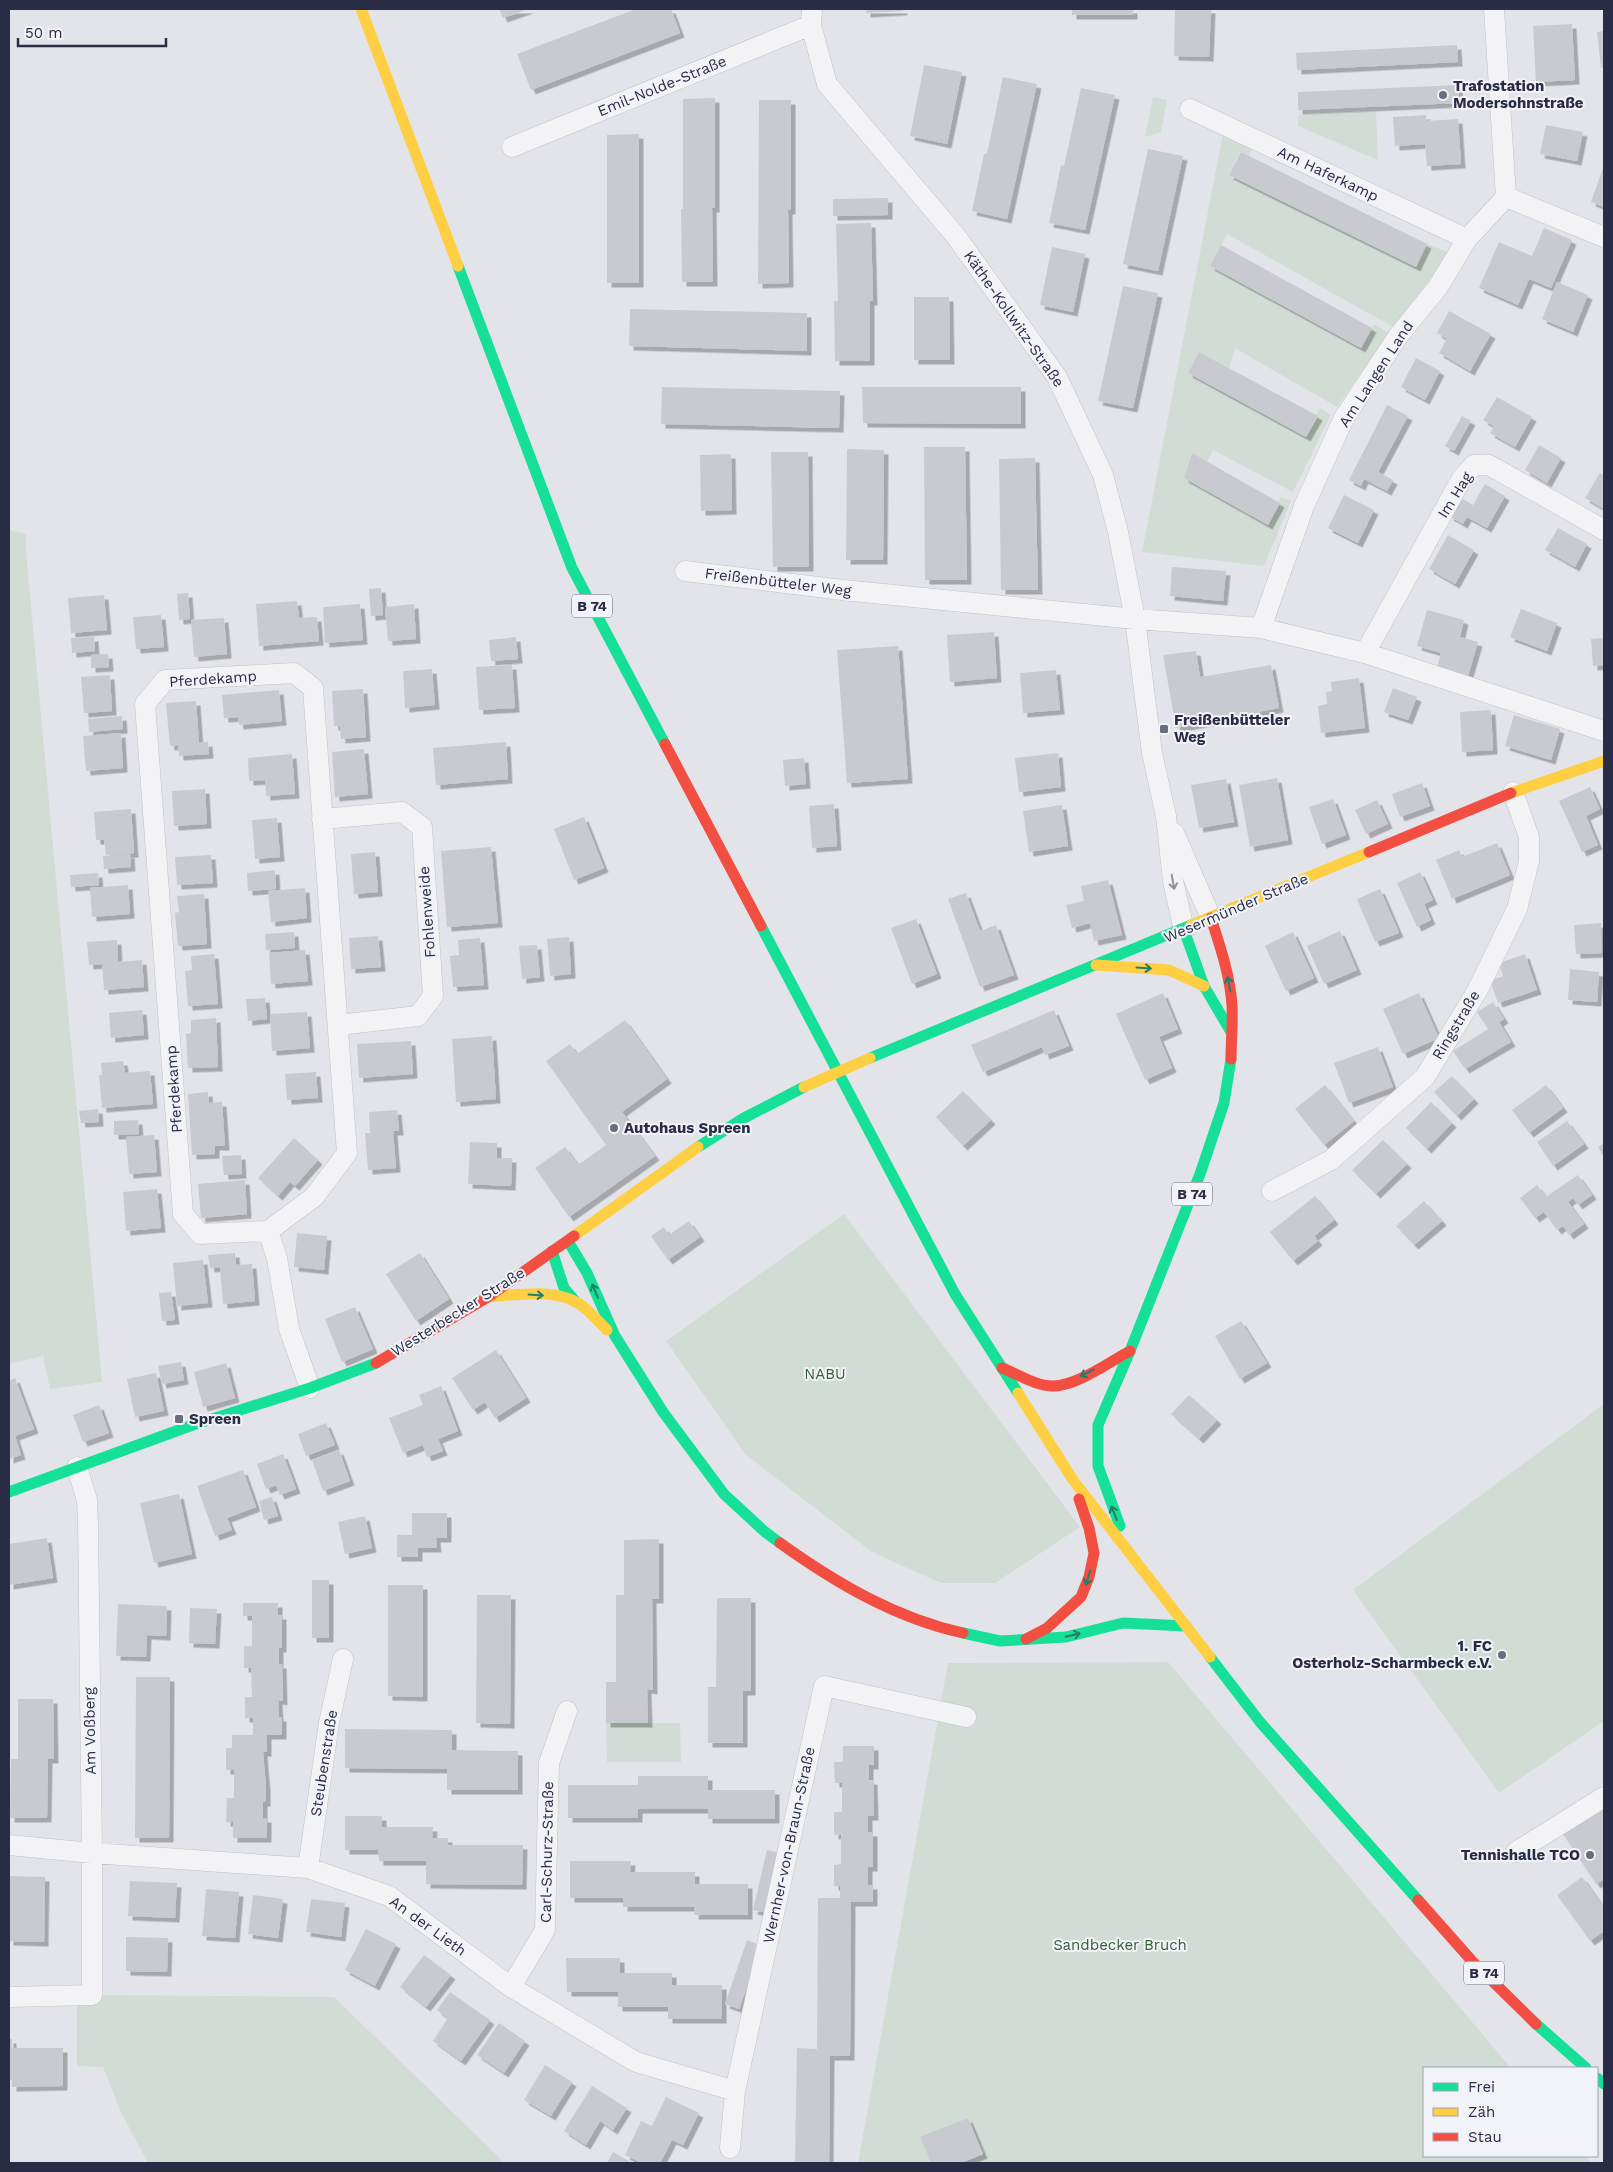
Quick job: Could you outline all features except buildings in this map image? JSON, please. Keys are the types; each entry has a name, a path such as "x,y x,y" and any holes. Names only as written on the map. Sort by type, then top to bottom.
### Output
{"main road":[{"name":"B 74","path":"361,9 572,568 955,1294 1072,1480 1260,1722 1472,1961 1534,2023 1585,2067"},
{"name":"Wesermünder Straße","path":"870,1058 1184,930 1513,792 1604,761"},
{"path":"1210,918 1223,955 1230,989 1232,1005 1231,1032"},
{"name":"B 74","path":"1130,1350 1200,1174 1224,1103 1232,1062 1231,1032 1204,986 1184,930"},
{"path":"1096,965 1169,970 1204,986"},
{"name":"Westerbecker Straße","path":"9,1492 190,1426 310,1388 376,1362 488,1297 666,1168 712,1137 804,1087 870,1058"},
{"path":"568,1240 588,1273 614,1336 663,1412 724,1494 772,1537 808,1563 852,1590 901,1614 940,1628 979,1638 1000,1641 1066,1637 1123,1622 1186,1626"},
{"path":"552,1251 564,1288 576,1302 614,1336"},
{"path":"488,1297 530,1294 551,1296 576,1302"},
{"path":"1002,1368 1041,1384 1055,1386 1070,1382 1130,1350"},
{"path":"1130,1350 1098,1425 1097,1446 1098,1466 1105,1490 1133,1558"},
{"path":"1025,1640 1048,1628 1081,1597 1089,1577 1094,1553 1089,1528 1072,1480"}],"street":[{"path":"1494,9 1506,197 1604,237"},
{"name":"Emil-Nolde-Straße","path":"512,147 811,17"},
{"name":"Käthe-Kollwitz-Straße","path":"811,17 827,84 955,235 1057,377 1103,474 1118,532 1134,619 1152,753 1166,816 1173,882 1184,930"},
{"name":"Am Haferkamp","path":"1190,108 1466,239"},
{"name":"Am Langen Land","path":"1261,628 1304,506 1344,418 1399,335 1438,287 1466,239 1506,197"},
{"name":"Im Hag","path":"1364,653 1462,478 1474,465 1489,465 1604,530"},
{"name":"Freißenbütteler Weg","path":"685,571 843,590 1134,619 1261,628 1364,653 1604,731"},
{"name":"Pferdekamp","path":"294,674 313,688 322,819 347,1153 314,1197 268,1231 200,1234 183,1214 145,704 165,680 294,674"},
{"name":"Ringstraße","path":"1272,1191 1331,1160 1424,1077 1472,999 1517,909 1529,861 1529,837 1513,792"},
{"name":"Fohlenweide","path":"322,819 402,812 422,827 432,996 418,1016 338,1025"},
{"name":"Käthe-Kollwitz-Straße","path":"1166,816 1210,918"},
{"path":"268,1231 277,1258 289,1329 310,1388"},
{"name":"Am Voßberg","path":"9,1997 92,1995 88,1522 86,1500 77,1468"},
{"name":"Steubenstraße","path":"308,1868 329,1724 343,1659"},
{"name":"Wernher-von-Braun-Straße","path":"730,2148 735,2091 824,1686 966,1718"},
{"name":"Carl-Schurz-Straße","path":"511,1987 545,1930 549,1763 567,1711"},
{"path":"1516,1852 1604,1797"},
{"name":"An der Lieth","path":"9,1845 92,1853 308,1868 389,1896 511,1987 636,2062 735,2091"}],"green space":[{"path":"1153,97 1167,100 1161,132 1145,137"},
{"path":"1376,111 1378,160 1298,126 1298,115"},
{"path":"1223,134 1254,146 1249,156 1240,152 1229,175 1415,267 1427,244 1450,253 1393,327 1227,234 1210,266 1361,348 1374,324 1389,333 1337,407 1235,348 1229,368 1199,352 1188,373 1306,437 1320,408 1331,415 1293,492 1213,450 1207,462 1192,453 1184,478 1268,525 1281,497 1291,501 1264,566 1142,552"},
{"path":"9,530 26,534 26,551 102,1382 50,1389 43,1356 9,1364"},
{"name":"NABU","path":"844,1214 1080,1527 995,1583 941,1583 872,1552 746,1455 666,1341"},
{"name":"1. FC Osterholz-Scharmbeck e.V.","path":"1604,1404 1604,1721 1499,1793 1353,1590"},
{"name":"Sandbecker Bruch","path":"1168,1662 1510,2067 1423,2067 1423,2157 1586,2157 1592,2163 858,2163 948,1663"},
{"path":"606,1723 680,1723 681,1762 607,1762"},
{"path":"92,1995 334,1997 505,2163 148,2163 121,2112 103,2067 77,2066 77,2001"}],"traffic: fast":[{"path":"458,266 572,568 665,744"},
{"path":"870,1058 1191,925"},
{"path":"761,926 955,1294 1018,1393"},
{"path":"1184,930 1204,986 1231,1032"},
{"path":"1120,1526 1098,1466 1098,1425 1130,1351 1200,1174 1224,1103 1231,1059"},
{"path":"698,1147 744,1118 804,1087"},
{"path":"568,1241 587,1273 615,1336 663,1412 724,1494 765,1532 780,1543"},
{"path":"552,1251 564,1288 576,1302"},
{"path":"9,1492 190,1426 310,1388 376,1363"},
{"path":"963,1633 1000,1641 1066,1637 1123,1623 1186,1626"},
{"path":"1210,1657 1260,1722 1418,1900"},
{"path":"1536,2024 1585,2067"},
{"path":"1598,2079 1604,2084"}],"traffic: slow":[{"path":"361,9 458,266"},
{"path":"1511,793 1604,761"},
{"path":"1191,925 1369,852"},
{"path":"1096,965 1169,970 1204,986"},
{"path":"804,1087 870,1058"},
{"path":"574,1236 698,1147"},
{"path":"488,1297 546,1294 568,1298 586,1309 607,1330"},
{"path":"1018,1393 1073,1480 1210,1657"}],"traffic: jam":[{"path":"665,744 761,926"},
{"path":"1369,852 1511,793"},
{"path":"1211,918 1224,961 1231,994 1231,1059"},
{"path":"376,1363 488,1297 574,1236"},
{"path":"1002,1368 1040,1384 1062,1385 1093,1373 1130,1351"},
{"path":"1026,1639 1047,1628 1081,1597 1089,1577 1094,1553 1089,1528 1079,1499"},
{"path":"780,1543 823,1572 867,1597 914,1618 963,1633"},
{"path":"1418,1900 1472,1961 1536,2024"}],"place":[{"name":"Trafostation Modersohnstraße","path":"1443,95"},
{"name":"Freißenbütteler Weg","path":"1164,729"},
{"name":"Autohaus Spreen","path":"614,1128"},
{"name":"Spreen","path":"179,1419"},
{"name":"1. FC Osterholz-Scharmbeck e.V.","path":"1502,1655"},
{"name":"Tennishalle TCO","path":"1590,1855"}]}
